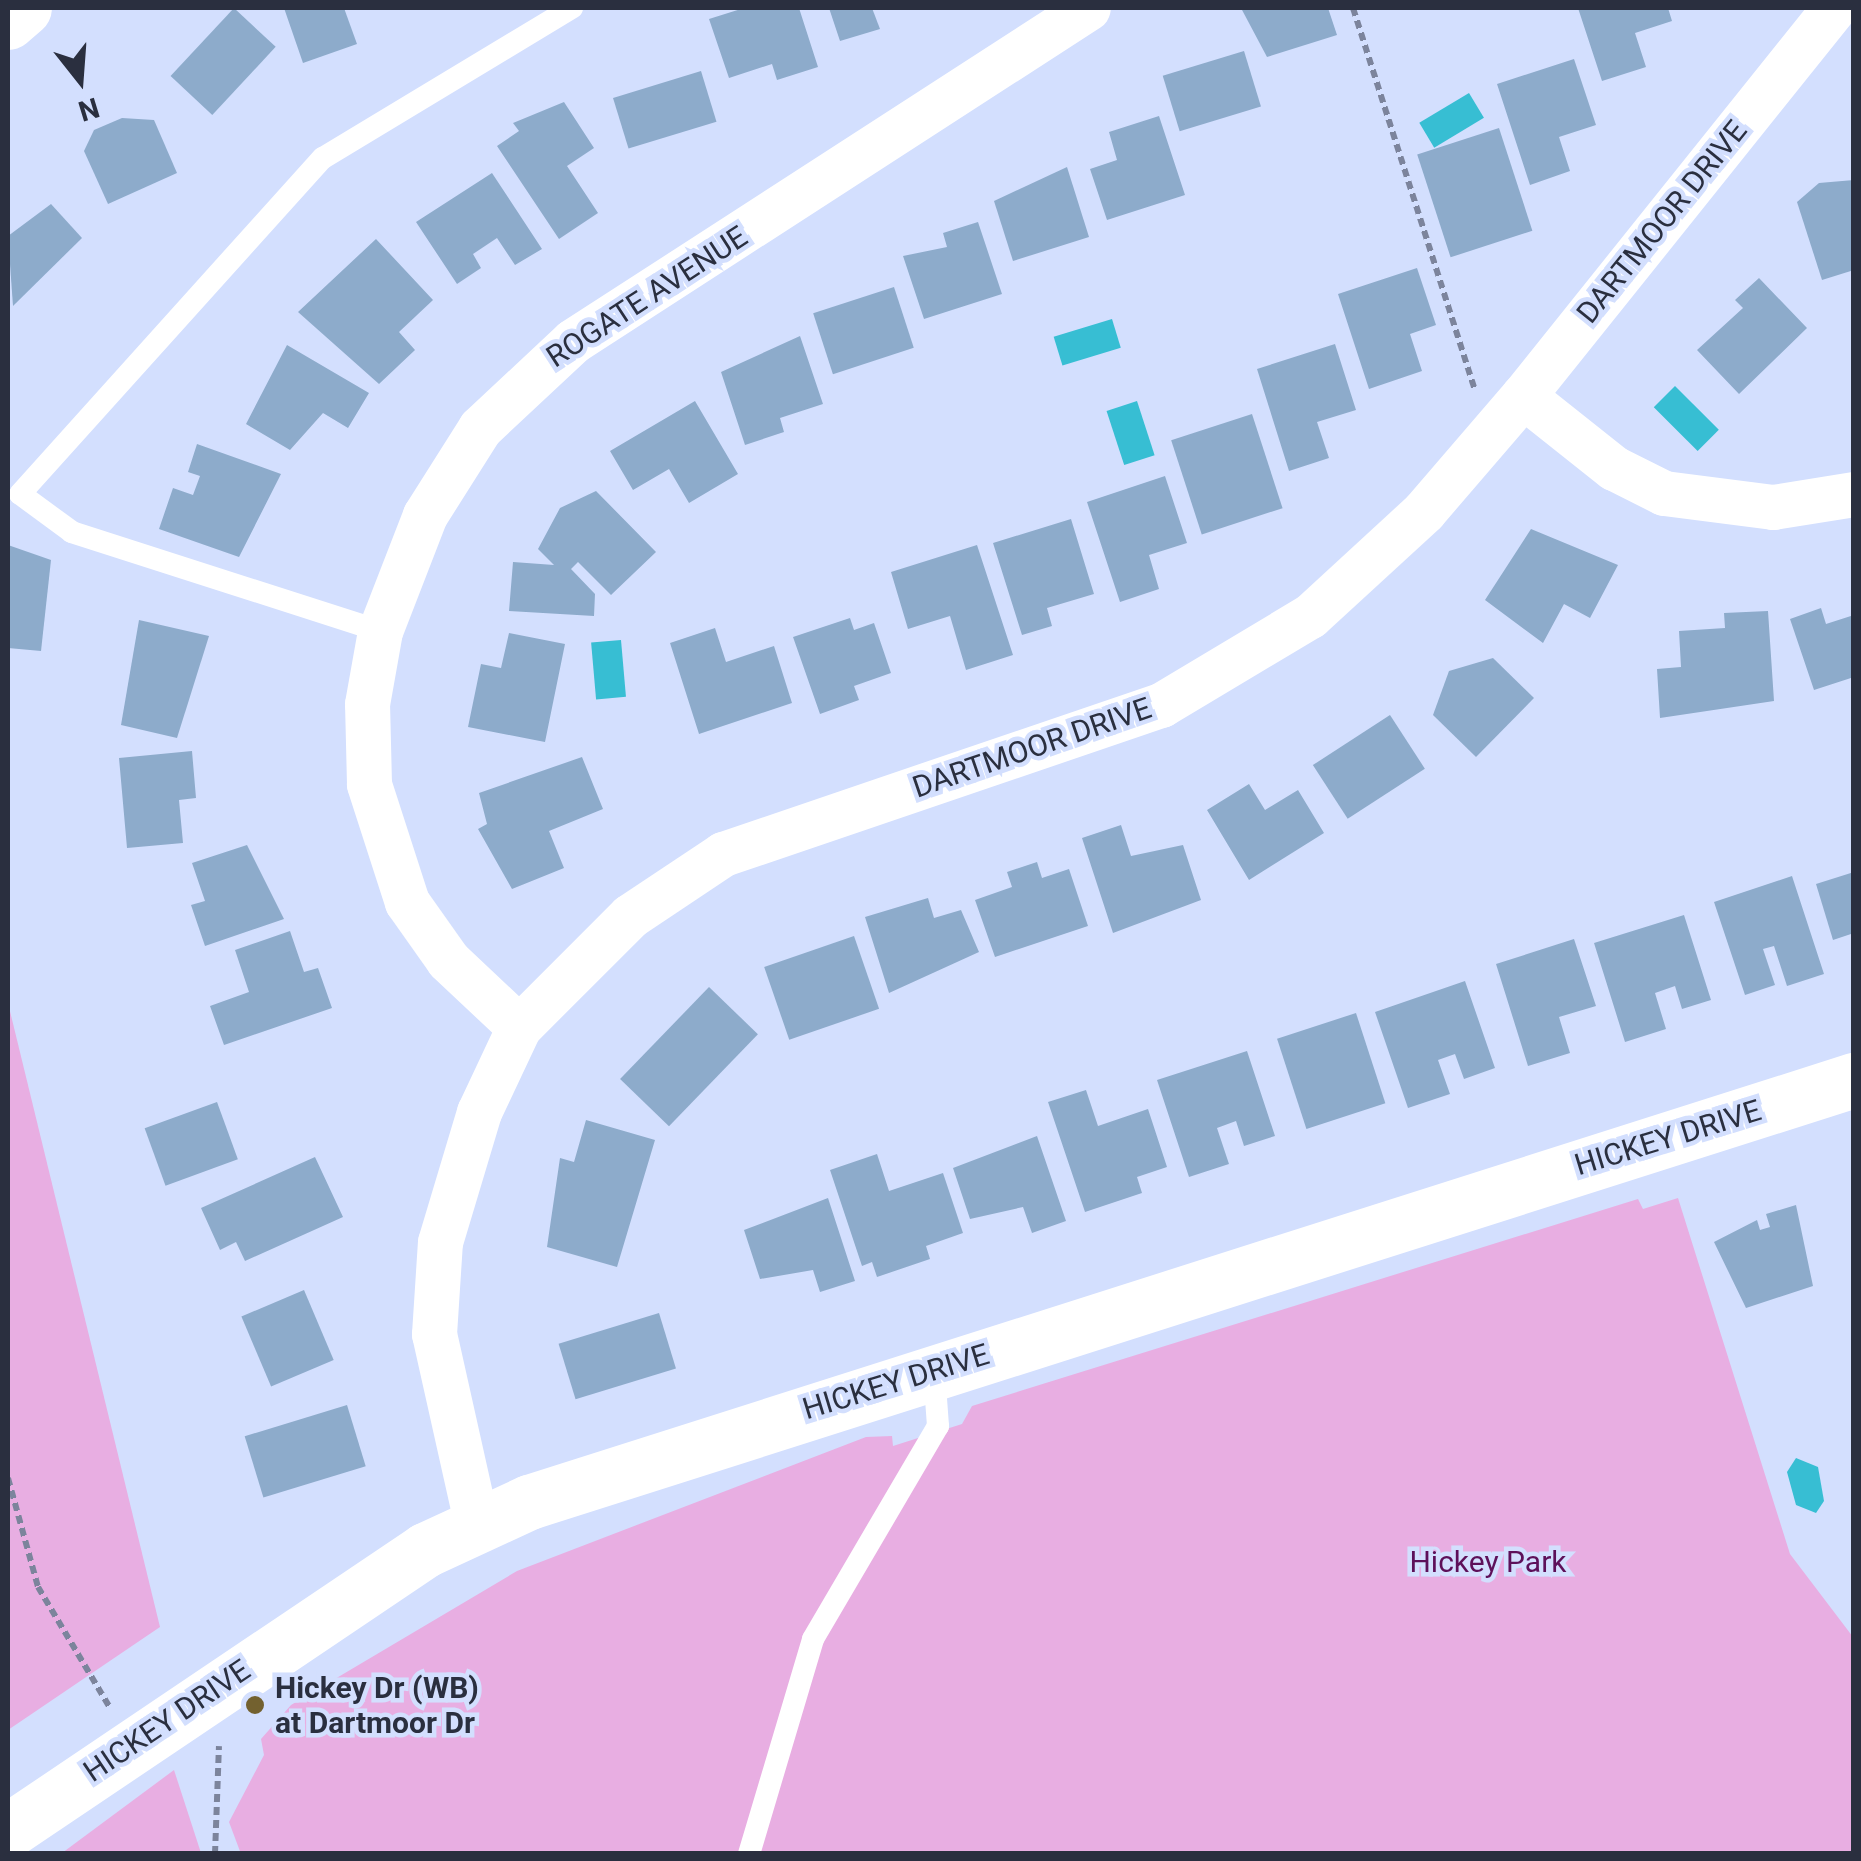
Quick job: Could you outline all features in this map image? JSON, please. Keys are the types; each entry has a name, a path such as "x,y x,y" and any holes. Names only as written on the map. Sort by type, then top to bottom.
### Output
{"street":[{"path":"8,22 24,8"},
{"name":"ROGATE AVENUE","path":"520,1027 427,934 386,851 366,747 380,631 452,467 537,369 1088,8"},
{"name":"DARTMOOR DRIVE","path":"477,1526 434,1334 440,1242 480,1112 520,1027 630,916 723,854 1116,722 1262,652 1424,511 1523,396 1834,8"},
{"path":"1523,396 1587,449 1664,492 1772,507 1854,494"},
{"name":"HICKEY DRIVE","path":"8,1831 197,1700 477,1526 603,1474 1854,1080"}],"lane":[{"path":"380,631 72,532 14,497 323,158 572,8"},
{"path":"750,1854 813,1640 938,1426 933,1370"}],"path":[{"path":"1353,8 1476,394"},
{"path":"8,1478 38,1587 136,1742"},
{"path":"197,1700 224,1768 215,1854"}],"green space":[{"path":"8,1003 160,1627 8,1730"},
{"name":"Hickey Park","path":"1678,1198 1790,1554 1853,1637 1853,1853 241,1854 229,1822 264,1755 261,1739 291,1705 517,1571 866,1437 892,1436 893,1446 962,1424 972,1406 1638,1199 1643,1209"},
{"path":"174,1770 201,1853 62,1853"}],"water":[{"path":"1469,93 1484,118 1434,148 1419,123"},
{"path":"1112,319 1121,348 1062,366 1054,337"},
{"path":"1675,386 1719,430 1698,451 1654,407"},
{"path":"1137,401 1155,455 1124,465 1107,411"},
{"path":"621,640 626,697 596,699 591,643"},
{"path":"1796,1458 1818,1467 1824,1501 1816,1513 1796,1505 1787,1472"}],"building":[{"path":"234,8 276,47 212,115 171,76"},
{"path":"284,8 344,8 357,44 303,63"},
{"path":"744,8 799,8 818,67 777,80 772,64 729,78 709,19"},
{"path":"829,8 872,8 880,29 840,41"},
{"path":"1241,8 1328,8 1337,35 1267,57"},
{"path":"1578,8 1668,8 1672,21 1635,33 1646,67 1602,81"},
{"path":"1244,51 1261,106 1180,131 1163,76"},
{"path":"1574,59 1596,125 1559,137 1570,171 1530,185 1497,84"},
{"path":"701,71 716,122 629,149 613,98"},
{"path":"564,102 594,148 567,166 598,213 559,239 497,146 519,131 513,123"},
{"path":"1159,116 1185,195 1107,220 1090,169 1117,160 1109,132"},
{"path":"122,118 154,120 177,173 108,204 84,151 94,130"},
{"path":"1499,128 1532,231 1451,257 1417,155"},
{"path":"1067,167 1089,237 1013,261 994,201"},
{"path":"492,173 542,249 515,265 497,238 473,254 481,268 457,284 416,222"},
{"path":"1854,180 1854,270 1822,280 1797,202 1819,183"},
{"path":"51,204 82,238 13,306 8,236"},
{"path":"978,222 1002,294 924,319 903,256 947,247 943,233"},
{"path":"376,239 433,300 399,332 415,350 379,384 298,312"},
{"path":"1417,268 1436,325 1410,334 1422,371 1369,389 1338,294"},
{"path":"1759,278 1807,328 1739,394 1697,350 1743,308 1735,300"},
{"path":"894,287 914,348 833,374 813,313"},
{"path":"800,336 823,404 780,418 784,432 745,445 721,372"},
{"path":"1335,344 1356,410 1317,422 1329,458 1289,471 1257,369"},
{"path":"287,345 369,393 348,428 323,413 290,450 246,424"},
{"path":"695,401 738,474 689,503 669,469 633,490 610,451"},
{"path":"1252,414 1283,508 1202,534 1171,440"},
{"path":"197,444 281,474 239,557 159,529 173,488 193,495 200,476 188,472"},
{"path":"1165,476 1187,543 1149,555 1159,589 1120,602 1087,502"},
{"path":"596,491 656,552 611,595 578,562 571,569 595,594 594,616 509,611 513,562 554,565 538,549 560,508"},
{"path":"1071,519 1094,594 1047,608 1052,626 1022,635 993,543"},
{"path":"1531,529 1618,565 1590,618 1564,604 1543,643 1485,600"},
{"path":"8,545 51,560 41,651 8,648"},
{"path":"977,545 1013,655 966,670 950,616 908,629 891,572"},
{"path":"1821,608 1826,624 1854,615 1854,677 1814,690 1790,619"},
{"path":"1768,611 1774,701 1660,718 1657,669 1681,667 1679,631 1725,628 1724,613"},
{"path":"850,618 854,630 874,623 891,673 854,686 859,700 820,714 793,637"},
{"path":"139,620 209,636 177,738 121,725"},
{"path":"715,628 726,662 774,646 792,703 699,734 670,643"},
{"path":"509,633 565,644 545,742 468,727 481,664 501,668"},
{"path":"1493,658 1534,698 1476,757 1433,715 1449,671"},
{"path":"1390,715 1425,769 1348,819 1313,765"},
{"path":"192,751 196,798 179,800 183,843 127,848 119,758"},
{"path":"582,757 603,809 549,831 564,868 512,889 478,829 487,824 479,793"},
{"path":"1249,784 1265,810 1298,790 1324,833 1249,880 1207,810"},
{"path":"1121,825 1131,856 1183,845 1201,900 1113,933 1082,838"},
{"path":"247,845 284,919 205,946 191,905 205,901 192,863"},
{"path":"1037,862 1042,878 1069,869 1088,926 995,957 975,900 1012,887 1007,872"},
{"path":"1854,872 1854,933 1833,940 1816,884"},
{"path":"1792,876 1824,974 1787,986 1774,946 1763,949 1775,985 1745,995 1714,902"},
{"path":"928,898 934,918 961,910 979,952 889,993 865,917"},
{"path":"1684,915 1711,1000 1682,1009 1675,986 1655,993 1666,1029 1625,1042 1594,943"},
{"path":"290,931 304,972 318,968 332,1008 224,1045 210,1006 249,992 235,950"},
{"path":"854,936 879,1009 789,1040 764,967"},
{"path":"1574,939 1596,1006 1559,1017 1570,1053 1528,1066 1496,964"},
{"path":"1465,981 1495,1068 1464,1079 1455,1054 1438,1060 1450,1094 1408,1108 1375,1012"},
{"path":"709,987 758,1034 669,1126 620,1079"},
{"path":"1356,1013 1385,1103 1306,1129 1277,1039"},
{"path":"1247,1051 1275,1136 1244,1146 1236,1121 1217,1128 1229,1164 1189,1177 1157,1080"},
{"path":"1086,1090 1098,1126 1148,1109 1167,1167 1137,1177 1142,1193 1085,1212 1048,1102"},
{"path":"217,1102 238,1159 166,1186 145,1128"},
{"path":"586,1120 655,1140 617,1267 547,1247 560,1158 574,1162"},
{"path":"1037,1136 1066,1221 1032,1233 1023,1207 970,1219 953,1168"},
{"path":"877,1154 889,1191 943,1173 963,1233 926,1246 930,1259 877,1277 872,1262 862,1266 830,1170"},
{"path":"315,1157 343,1217 245,1261 236,1242 220,1250 201,1208"},
{"path":"828,1198 855,1281 820,1292 813,1270 760,1279 744,1230"},
{"path":"1796,1205 1813,1286 1746,1308 1714,1242 1757,1220 1760,1230 1770,1227 1766,1214"},
{"path":"304,1290 334,1360 271,1387 241,1317"},
{"path":"659,1313 676,1368 576,1399 559,1344"},
{"path":"347,1405 366,1466 263,1497 245,1436"}],"place":[{"name":"Hickey Dr (WB) at Dartmoor Dr","path":"255,1705"}]}
